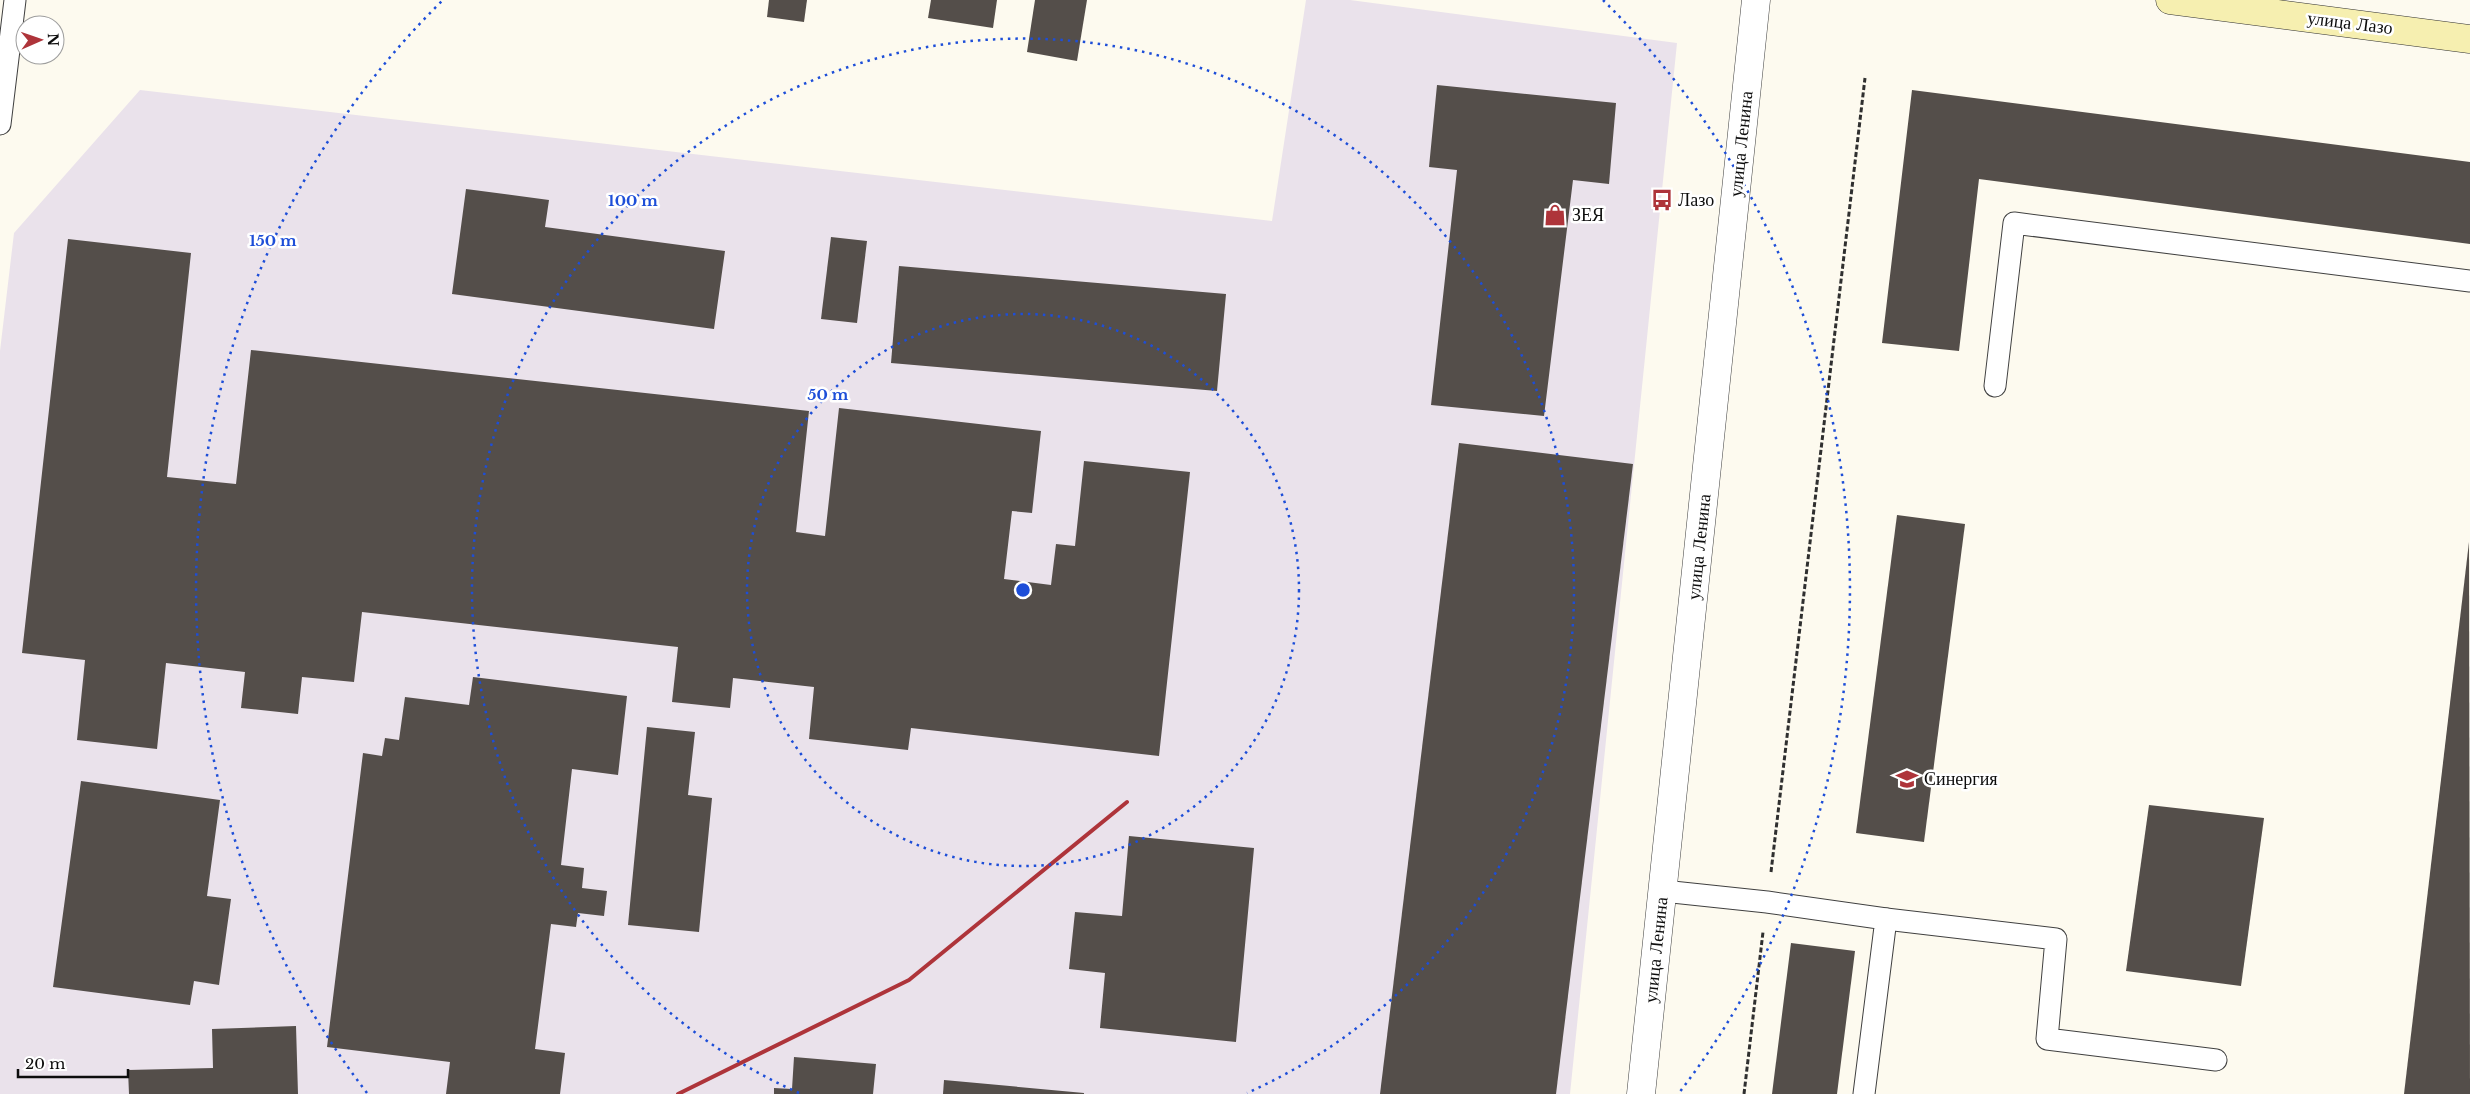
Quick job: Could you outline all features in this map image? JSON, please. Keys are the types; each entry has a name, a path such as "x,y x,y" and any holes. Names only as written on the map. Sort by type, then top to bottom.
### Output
{"main road":[{"name":"улица Лазо","path":"2170,0 2470,39"}],"street":[{"name":"улица Ленина","path":"1641,1094 1756,0"}],"lane":[{"path":"0,124 15,0"},
{"path":"1995,386 2014,222 2470,281"},
{"path":"1662,891 1767,902 1886,919 2056,939 2048,1039 2216,1060"},
{"path":"1864,1094 1886,919"}],"path":[{"path":"1744,1094 1865,78"}],"shaded area":[{"path":"1306,0 1350,0 1677,43 1570,1094 0,1094 0,351 14,233 140,90 1272,221"}],"building":[{"path":"769,0 807,0 804,22 767,17"},
{"path":"931,0 997,0 993,28 928,18"},
{"path":"1035,0 1087,0 1077,61 1027,52"},
{"path":"1437,85 1616,103 1609,184 1573,180 1544,416 1431,405 1457,170 1429,167"},
{"path":"1912,90 2470,162 2470,244 1979,179 1959,351 1882,343"},
{"path":"466,189 549,200 545,227 725,251 714,329 452,294"},
{"path":"831,237 867,241 857,323 821,319"},
{"path":"68,239 191,253 167,477 236,484 251,350 809,411 796,532 825,536 839,408 1041,431 1032,513 1012,511 1004,579 1051,585 1056,544 1075,546 1084,461 1190,472 1159,756 911,728 908,750 809,739 814,687 733,678 730,708 672,702 678,647 362,612 354,682 302,677 298,714 241,708 245,672 166,663 157,749 77,740 85,660 22,653"},
{"path":"899,266 1226,294 1217,391 891,363"},
{"path":"1459,443 1633,464 1556,1094 1380,1094"},
{"path":"1897,515 1965,524 1924,842 1856,833"},
{"path":"2469,542 2470,1094 2404,1094"},
{"path":"473,677 627,696 618,775 572,769 561,865 584,868 582,888 607,891 604,916 578,913 576,927 551,924 535,1049 565,1053 560,1094 446,1094 450,1062 327,1047 363,753 382,756 385,738 399,740 405,697 469,705"},
{"path":"647,727 695,732 688,795 712,798 699,932 628,925"},
{"path":"81,781 220,800 207,896 231,899 219,985 194,981 190,1005 53,987"},
{"path":"2149,805 2264,818 2241,986 2126,971"},
{"path":"1129,836 1254,848 1236,1042 1100,1028 1105,973 1069,969 1075,912 1122,916"},
{"path":"1791,943 1855,951 1837,1094 1772,1094"},
{"path":"296,1026 298,1094 129,1094 128,1070 213,1068 212,1029"},
{"path":"794,1057 876,1064 873,1094 774,1094 774,1088 792,1089"},
{"path":"944,1080 1084,1093 1084,1094 943,1094"}],"railway":[{"path":"678,1094 909,980 1127,802"}],"place":[{"name":"Лазо","path":"1662,200"},
{"name":"ЗЕЯ","path":"1555,215"},
{"name":"Синергия","path":"1907,779"}]}
